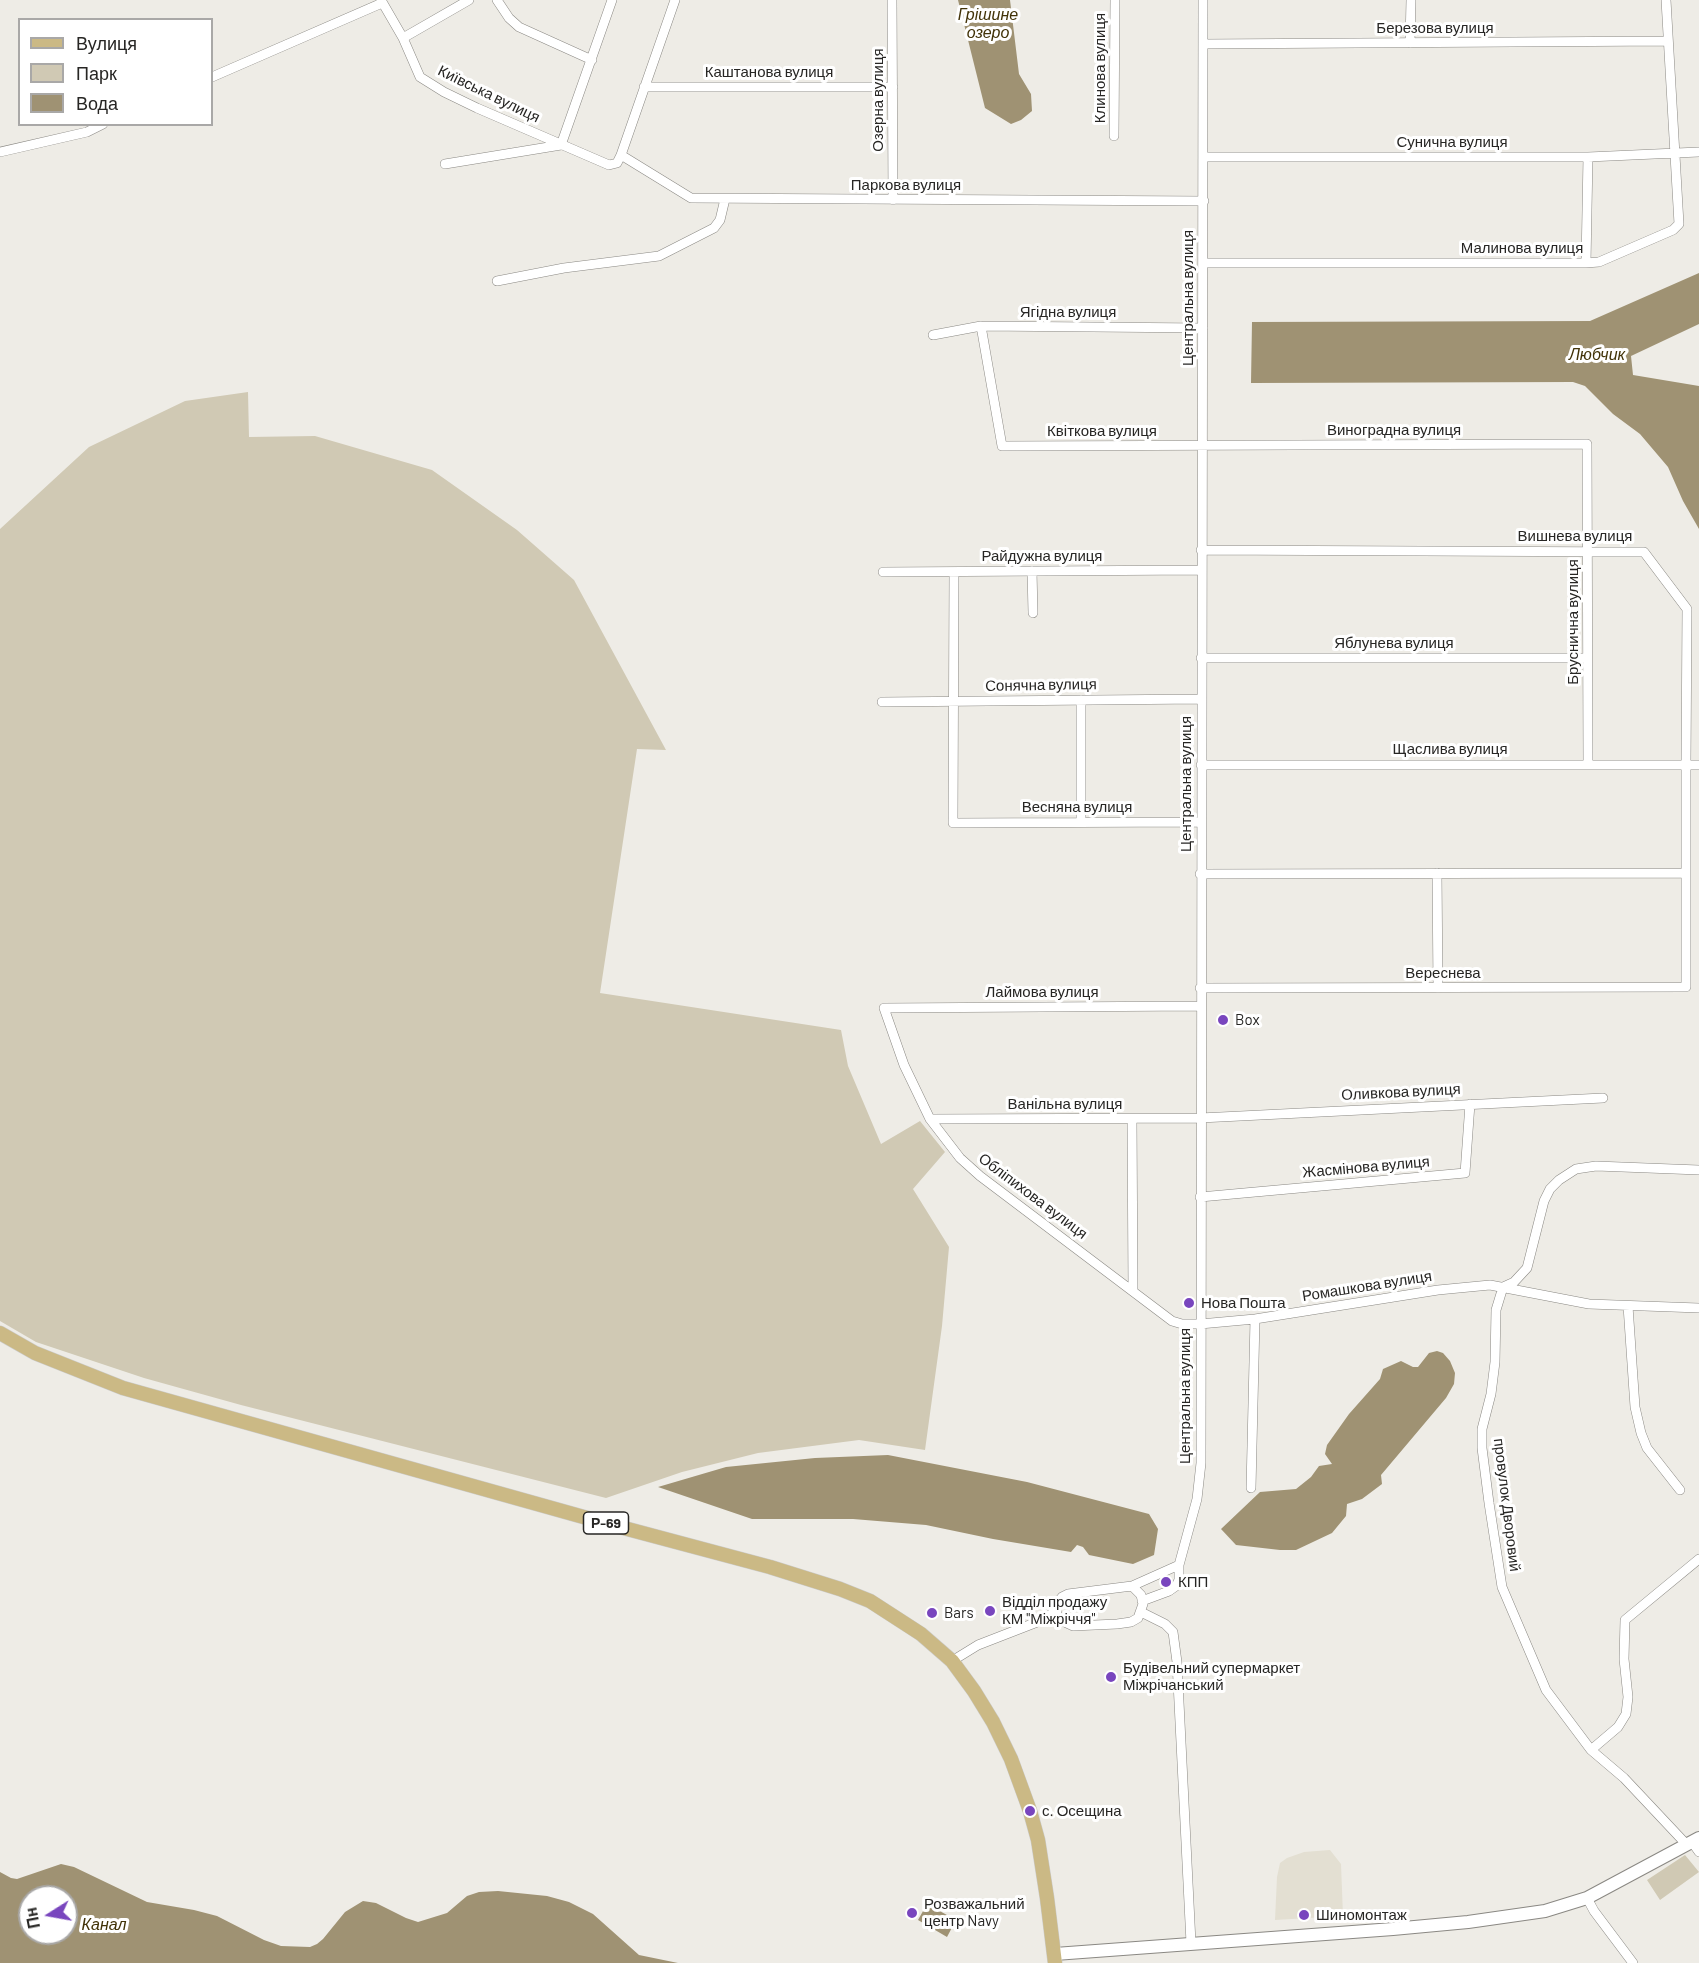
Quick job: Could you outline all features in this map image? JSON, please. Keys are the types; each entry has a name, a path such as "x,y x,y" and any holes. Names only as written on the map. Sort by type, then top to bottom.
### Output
{"main road":[{"name":"Р-69","path":"0,1333 35,1353 123,1388 770,1567 870,1601 921,1634 952,1661 993,1722 1025,1795 1038,1840 1055,1958"}],"street":[{"path":"403,38 468,0"},
{"path":"497,0 508,18 519,27 592,60"},
{"path":"445,164 561,145 612,0"},
{"path":"621,155 675,0"},
{"name":"Озерна вулиця","path":"892,0 893,200"},
{"name":"Клинова вулиця","path":"1114,136 1115,0"},
{"name":"Центральна вулиця","path":"1142,1601 1169,1591 1176,1586 1179,1580 1179,1565 1197,1498 1201,1463 1200,874 1203,0"},
{"path":"1410,43 1411,0"},
{"name":"Малинова вулиця","path":"1203,263 1586,263 1599,262 1673,230 1679,224 1666,0"},
{"path":"213,77 382,1"},
{"name":"Київська вулиця","path":"382,1 403,38 420,77 460,100 609,165 617,163 621,155"},
{"name":"Березова вулиця","path":"1203,44 1668,41"},
{"name":"Каштанова вулиця","path":"644,87 893,87"},
{"path":"0,152 87,132 99,126"},
{"name":"Сунична вулиця","path":"1204,158 1588,157 1699,152"},
{"name":"Паркова вулиця","path":"621,155 692,198 1204,201"},
{"path":"1586,263 1588,157"},
{"path":"497,281 564,268 659,256 714,228 720,220 725,199"},
{"name":"Ягідна вулиця","path":"933,335 981,326 1203,328"},
{"name":"Квіткова вулиця","path":"981,326 1002,446 1202,446"},
{"name":"Виноградна вулиця","path":"1202,446 1587,444"},
{"name":"Бруснична вулиця","path":"1587,444 1588,765"},
{"name":"Вишнева вулиця","path":"1201,550 1644,552 1687,609 1686,987"},
{"name":"Райдужна вулиця","path":"883,572 1201,570"},
{"path":"1032,571 1032,613"},
{"path":"954,572 954,701"},
{"name":"Яблунева вулиця","path":"1201,658 1587,658"},
{"name":"Сонячна вулиця","path":"882,702 1201,699"},
{"path":"1081,700 1081,822"},
{"name":"Весняна вулиця","path":"954,701 953,823 1201,822"},
{"name":"Щаслива вулиця","path":"1201,765 1699,765"},
{"path":"1437,873 1438,988"},
{"path":"1200,874 1686,873"},
{"name":"Вереснева","path":"1200,988 1686,987"},
{"name":"Лаймова вулиця","path":"884,1008 1201,1006"},
{"name":"Обліпихова вулиця","path":"884,1008 904,1065 930,1119 960,1158 980,1176 1172,1321 1200,1324"},
{"name":"Оливкова вулиця","path":"1200,1118 1603,1098"},
{"name":"Жасмінова вулиця","path":"1200,1197 1466,1173 1470,1104"},
{"name":"Ванільна вулиця","path":"930,1119 1200,1118"},
{"path":"1132,1119 1133,1291"},
{"path":"1503,1287 1514,1282 1527,1268 1544,1201 1550,1190 1559,1180 1576,1169 1596,1166 1699,1170"},
{"name":"Ромашкова вулиця","path":"1200,1324 1255,1319 1438,1290 1490,1285 1589,1304 1699,1308"},
{"name":"провулок Дворовий","path":"1503,1287 1496,1311 1495,1362 1482,1438 1502,1587 1546,1690 1591,1750 1694,1845"},
{"path":"1628,1306 1635,1407 1641,1433 1647,1448 1680,1490"},
{"path":"1251,1488 1255,1319"},
{"path":"1591,1750 1618,1727 1626,1714 1628,1697 1624,1659 1625,1620 1699,1559"},
{"path":"1057,1615 1058,1602 1068,1594 1132,1586 1179,1565"},
{"path":"1057,1615 1073,1626 1131,1622 1138,1618 1142,1601 1141,1595 1132,1586"},
{"path":"1141,1612 1166,1623 1173,1632 1177,1662 1191,1943"},
{"path":"952,1661 978,1645 1057,1615"},
{"path":"1055,1958 1191,1943 1468,1922 1545,1911 1587,1898 1694,1845"},
{"path":"1587,1898 1633,1963"}],"shaded area":[{"path":"1330,1850 1341,1864 1343,1916 1275,1920 1280,1863 1304,1852"}],"green space":[{"path":"248,392 249,437 315,436 432,470 517,530 574,580 666,750 637,749 600,993 841,1030 848,1066 881,1144 920,1121 945,1152 913,1189 949,1247 942,1326 925,1450 859,1440 758,1453 682,1472 606,1498 144,1378 36,1342 0,1321 0,529 89,447 185,401"},
{"path":"1685,1855 1699,1872 1660,1900 1647,1880"}],"water":[{"name":"Грішине озеро","path":"958,0 1010,0 1019,74 1031,94 1032,111 1021,120 1011,124 985,108"},
{"name":"Любчик","path":"1699,273 1699,324 1631,356 1633,375 1699,386 1699,529 1668,467 1640,434 1613,414 1585,386 1573,382 1251,383 1252,322 1590,321"},
{"path":"1437,1351 1443,1353 1450,1361 1455,1373 1454,1384 1446,1398 1381,1475 1382,1484 1362,1499 1347,1504 1346,1516 1332,1533 1296,1550 1280,1550 1236,1545 1221,1529 1260,1492 1296,1489 1311,1477 1319,1466 1332,1464 1325,1454 1327,1445 1349,1414 1380,1379 1383,1369 1401,1361 1418,1367 1429,1353"},
{"path":"888,1455 1027,1482 1149,1514 1158,1529 1154,1555 1133,1564 1089,1555 1083,1547 1077,1545 1071,1552 926,1525 853,1519 752,1519 658,1487 726,1467 815,1458"},
{"name":"Канал","path":"61,1864 74,1867 147,1902 217,1916 281,1946 310,1947 323,1939 345,1912 363,1901 376,1903 418,1922 447,1913 467,1896 479,1892 498,1891 547,1896 569,1902 593,1914 639,1955 678,1963 0,1963 0,1872 17,1879"},
{"path":"927,1904 956,1920 947,1937 918,1920"}],"place":[{"name":"Box","path":"1223,1020"},
{"name":"Нова Пошта","path":"1189,1303"},
{"name":"КПП","path":"1166,1582"},
{"name":"Відділ продажу КМ \"Міжріччя\"","path":"990,1611"},
{"name":"Bars","path":"932,1613"},
{"name":"Будівельний супермаркет Міжрічанський","path":"1111,1677"},
{"name":"с. Осещина","path":"1030,1811"},
{"name":"Розважальний центр Navy","path":"912,1913"},
{"name":"Шиномонтаж","path":"1304,1915"}]}
